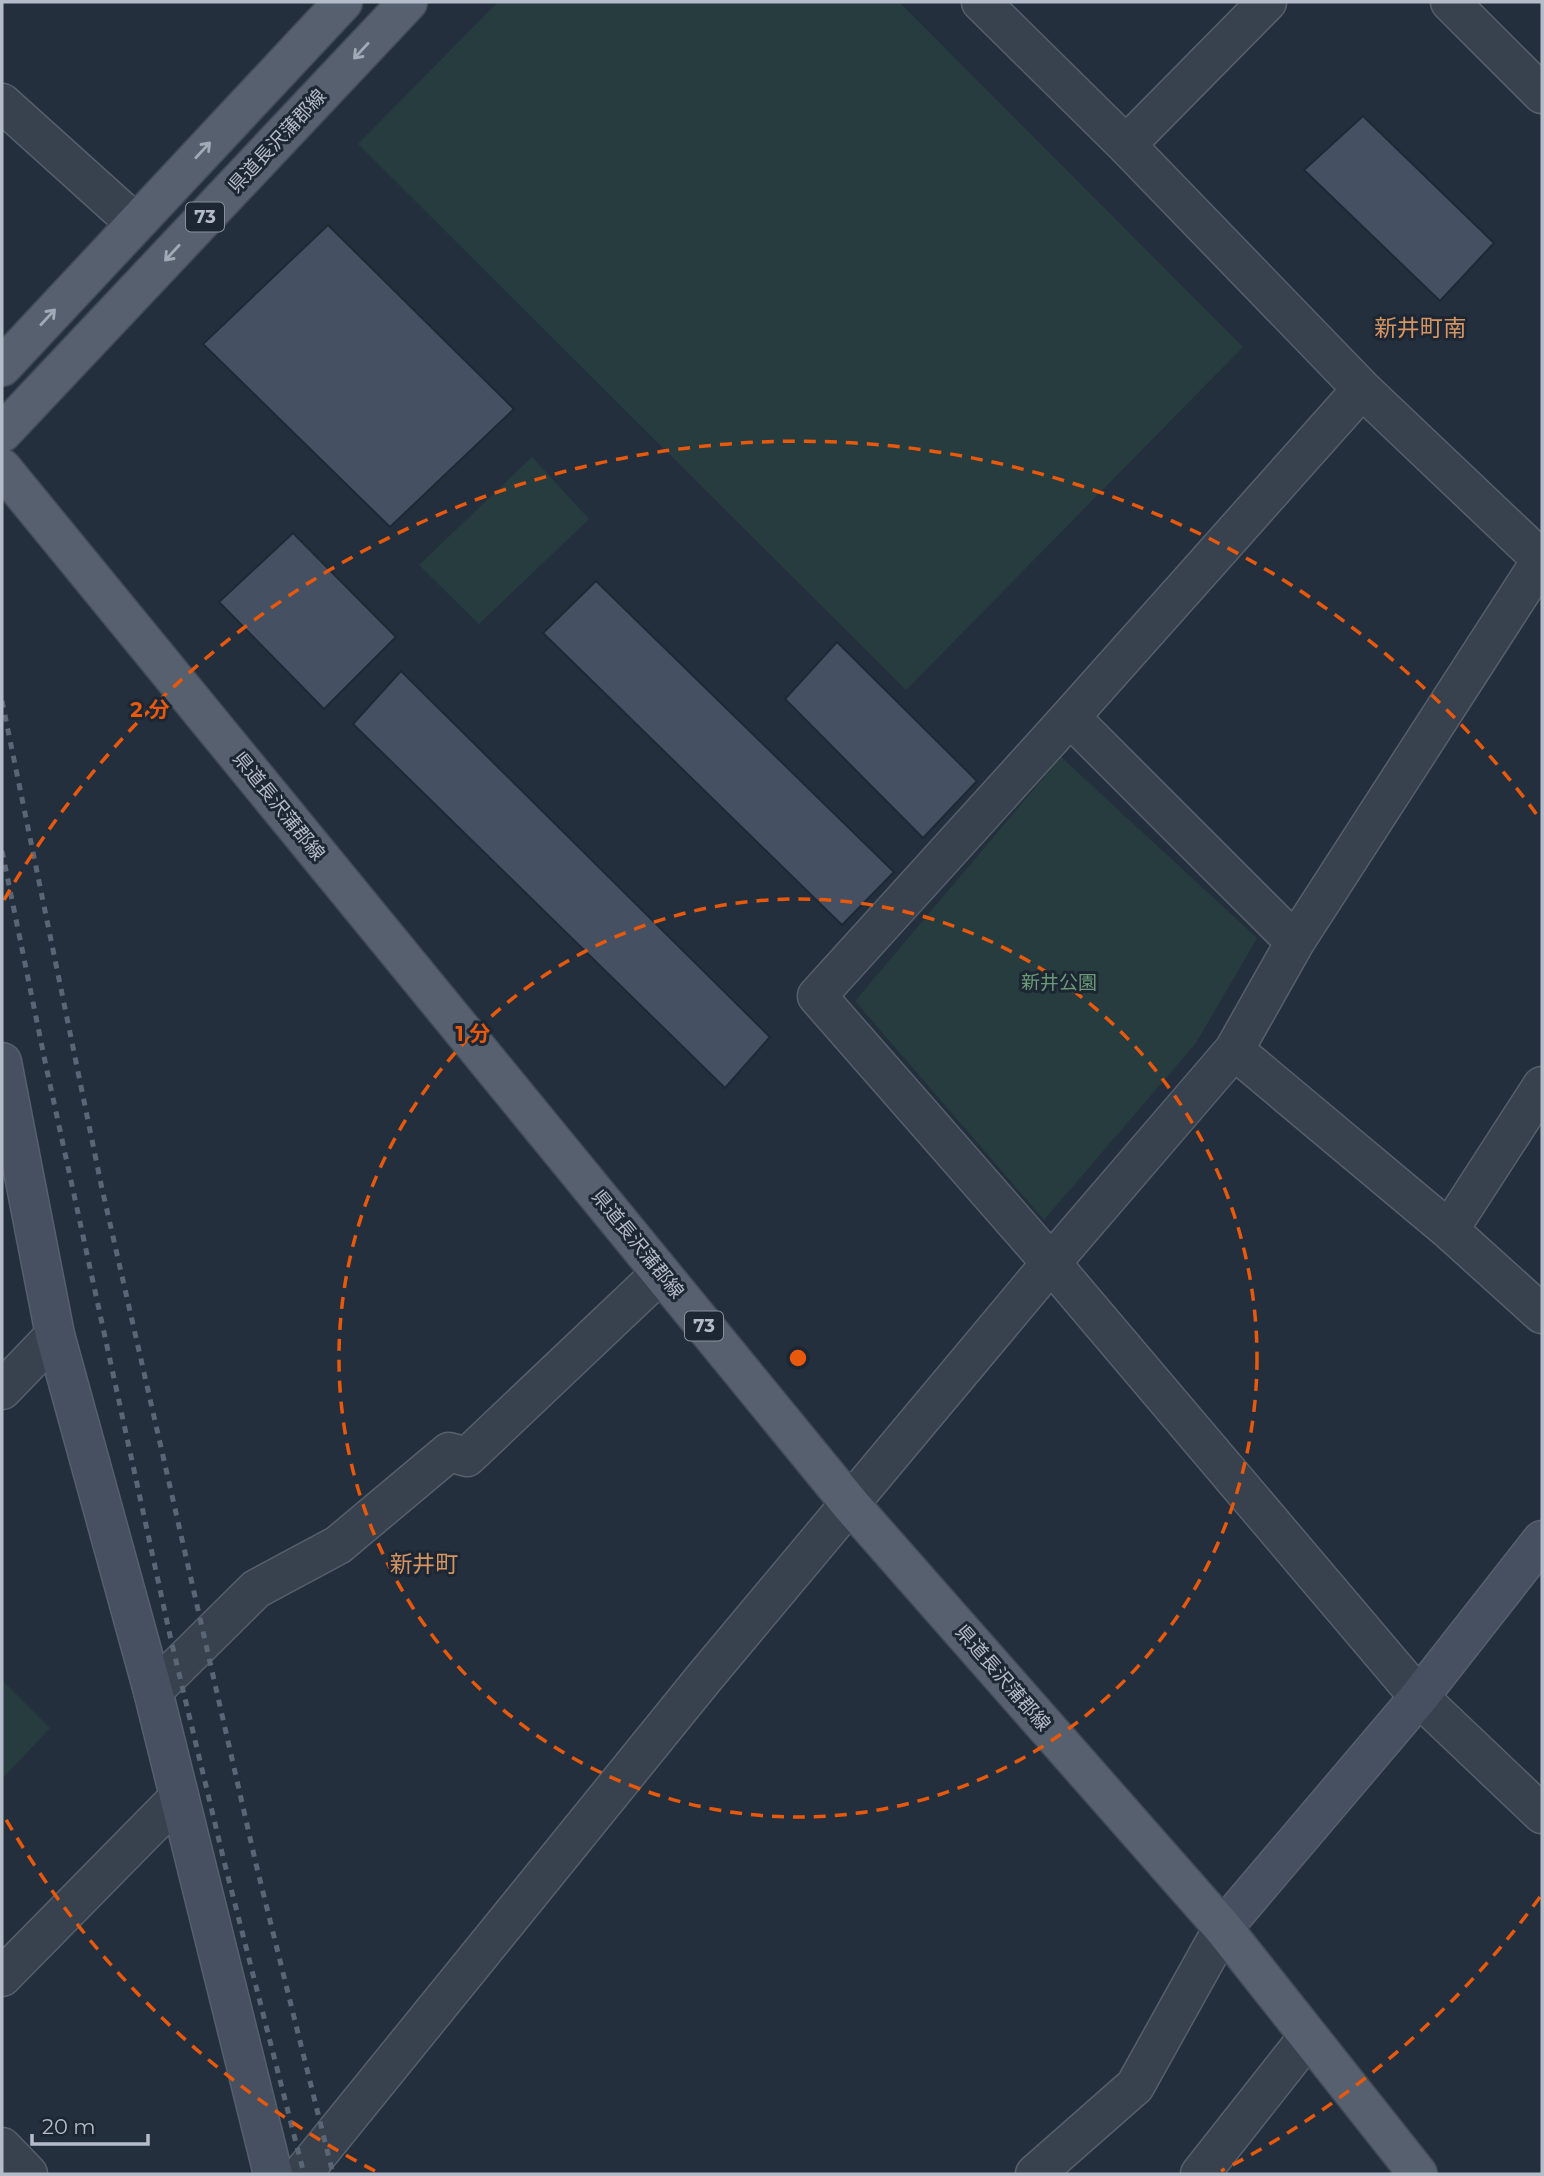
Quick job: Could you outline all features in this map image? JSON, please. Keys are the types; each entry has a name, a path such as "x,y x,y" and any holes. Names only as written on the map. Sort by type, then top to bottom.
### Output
{"main road":[{"name":"73","path":"2,367 343,2"},
{"name":"県道長沢蒲郡線","path":"2,433 408,2"},
{"name":"県道長沢蒲郡線","path":"2,468 850,1505 1223,1928 1418,2174"}],"street":[{"path":"302,2174 704,1678 1051,1263 1234,1050 1295,942 1542,560 1362,389 1126,145 981,2"},
{"path":"1126,145 1267,2"},
{"path":"1450,2 1542,94"},
{"path":"2,103 135,223"},
{"path":"1362,389 817,996 1051,1263 1419,1697 1542,1814"},
{"path":"1070,717 1295,942"},
{"path":"1234,1050 1449,1230 1542,1314"},
{"path":"2,1062 55,1335 153,1691 273,2174"},
{"path":"1449,1230 1542,1086"},
{"path":"153,1691 256,1589 338,1545 449,1452 467,1457 661,1273"},
{"path":"2,1390 55,1335"},
{"path":"1035,2174 1135,2086 1223,1928 1419,1697 1542,1539"},
{"path":"2,1978 179,1797"},
{"path":"1200,2174 1308,2037"},
{"path":"2,2147 28,2174"}],"green space":[{"path":"498,2 899,2 1243,347 906,690 358,144"},
{"path":"532,457 589,519 479,624 419,565"},
{"name":"新井公園","path":"1061,757 1257,938 1196,1043 1044,1220 855,1001"},
{"path":"2,1680 50,1728 2,1779"}],"building":[{"path":"1363,116 1494,243 1440,301 1304,170"},
{"path":"328,225 514,409 390,527 203,344"},
{"path":"293,533 396,637 324,709 219,602"},
{"path":"596,581 894,872 842,925 543,633"},
{"path":"837,642 977,781 923,838 785,699"},
{"path":"401,671 770,1037 725,1088 353,724"}],"railway":[{"path":"2,701 101,1184 256,1864 333,2174"},
{"path":"2,851 171,1640 304,2174"}],"district":[{"name":"新井町南","path":"1420,328"},
{"name":"新井町","path":"424,1564"}]}
